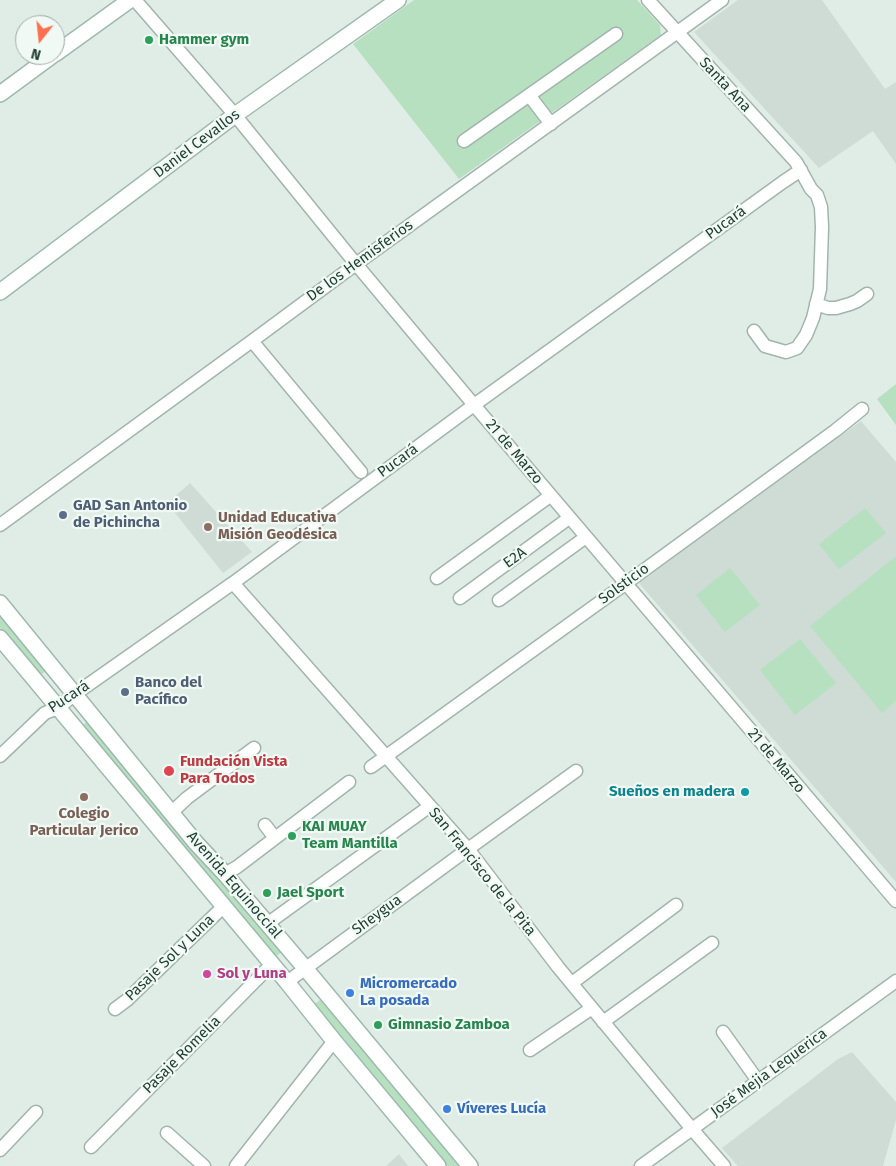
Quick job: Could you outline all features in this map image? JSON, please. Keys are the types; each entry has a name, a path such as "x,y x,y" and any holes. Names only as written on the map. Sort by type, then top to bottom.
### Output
{"main road":[{"path":"65,46 130,0"},
{"name":"Daniel Cevallos","path":"0,292 236,115 398,0"},
{"path":"0,94 39,65"},
{"name":"Avenida Equinoccial","path":"0,603 196,843 305,968 470,1166"},
{"name":"Avenida Equinoccial","path":"0,638 438,1166"}],"street":[{"name":"21 de Marzo","path":"136,0 236,115 474,406 896,901"},
{"name":"Santa Ana","path":"648,0 796,162 821,207 820,289 813,318 806,335 797,348 786,352 764,346 754,331"},
{"name":"De los Hemisferios","path":"0,524 722,0"},
{"path":"464,141 616,34"},
{"path":"529,95 550,124"},
{"name":"Pucará","path":"0,756 45,713 58,708 75,694 233,583 801,170"},
{"path":"816,304 828,308 836,308 857,301 867,294"},
{"path":"252,341 361,472"},
{"name":"Solsticio","path":"371,767 625,584 862,409"},
{"path":"438,578 550,496"},
{"name":"E2A","path":"460,598 569,518"},
{"path":"499,600 586,538"},
{"name":"San Francisco de la Pita","path":"233,583 468,849 558,967 724,1166"},
{"path":"171,813 187,798 254,748"},
{"name":"Sheygua","path":"287,982 576,771"},
{"path":"225,874 237,867 349,782"},
{"path":"267,924 430,806"},
{"path":"265,825 275,838"},
{"path":"572,983 676,905"},
{"name":"Pasaje Sol y Luna","path":"115,1009 127,1000 224,906"},
{"path":"603,1022 712,943"},
{"name":"Pasaje Romelia","path":"91,1147 272,964"},
{"name":"José Mejia Lequerica","path":"641,1166 896,981"},
{"path":"530,1050 592,1008"},
{"path":"723,1032 758,1081"},
{"path":"236,1166 334,1041"},
{"path":"0,1150 36,1112"},
{"path":"167,1133 204,1166"}],"shaded area":[{"path":"738,0 822,0 885,89 896,82 896,164 873,131 819,168 694,32"},
{"path":"861,421 896,462 896,882 639,583"},
{"name":"Unidad Educativa Misión Geodésica","path":"190,483 252,552 223,573 167,503"},
{"path":"852,1052 896,1102 896,1120 883,1166 738,1166 722,1148 838,1059"},
{"path":"399,1154 408,1166 386,1166"}],"green space":[{"path":"414,0 637,0 660,25 661,35 459,179 353,44"},
{"path":"896,384 896,425 877,399"},
{"path":"865,508 886,533 839,569 819,544"},
{"path":"896,556 896,701 882,713 810,626"},
{"path":"730,568 760,605 725,632 696,595"},
{"path":"0,615 46,671 39,676 0,628"},
{"path":"800,639 836,683 795,715 760,670"},
{"path":"89,720 282,952 275,957 82,726"},
{"path":"321,999 458,1166 448,1166 313,1005"}],"place":[{"name":"Hammer gym","path":"149,40"},
{"name":"GAD San Antonio de Pichincha","path":"63,515"},
{"name":"Unidad Educativa Misión Geodésica","path":"208,527"},
{"name":"Banco del Pacífico","path":"125,692"},
{"name":"Fundación Vista Para Todos","path":"169,771"},
{"name":"Sueños en madera","path":"745,792"},
{"name":"Colegio Particular Jerico","path":"84,797"},
{"name":"KAI MUAY Team Mantilla","path":"292,836"},
{"name":"Jael Sport","path":"267,893"},
{"name":"Sol y Luna","path":"207,974"},
{"name":"Micromercado La posada","path":"350,993"},
{"name":"Gimnasio Zamboa","path":"378,1025"},
{"name":"Víveres Lucía","path":"447,1109"}]}
